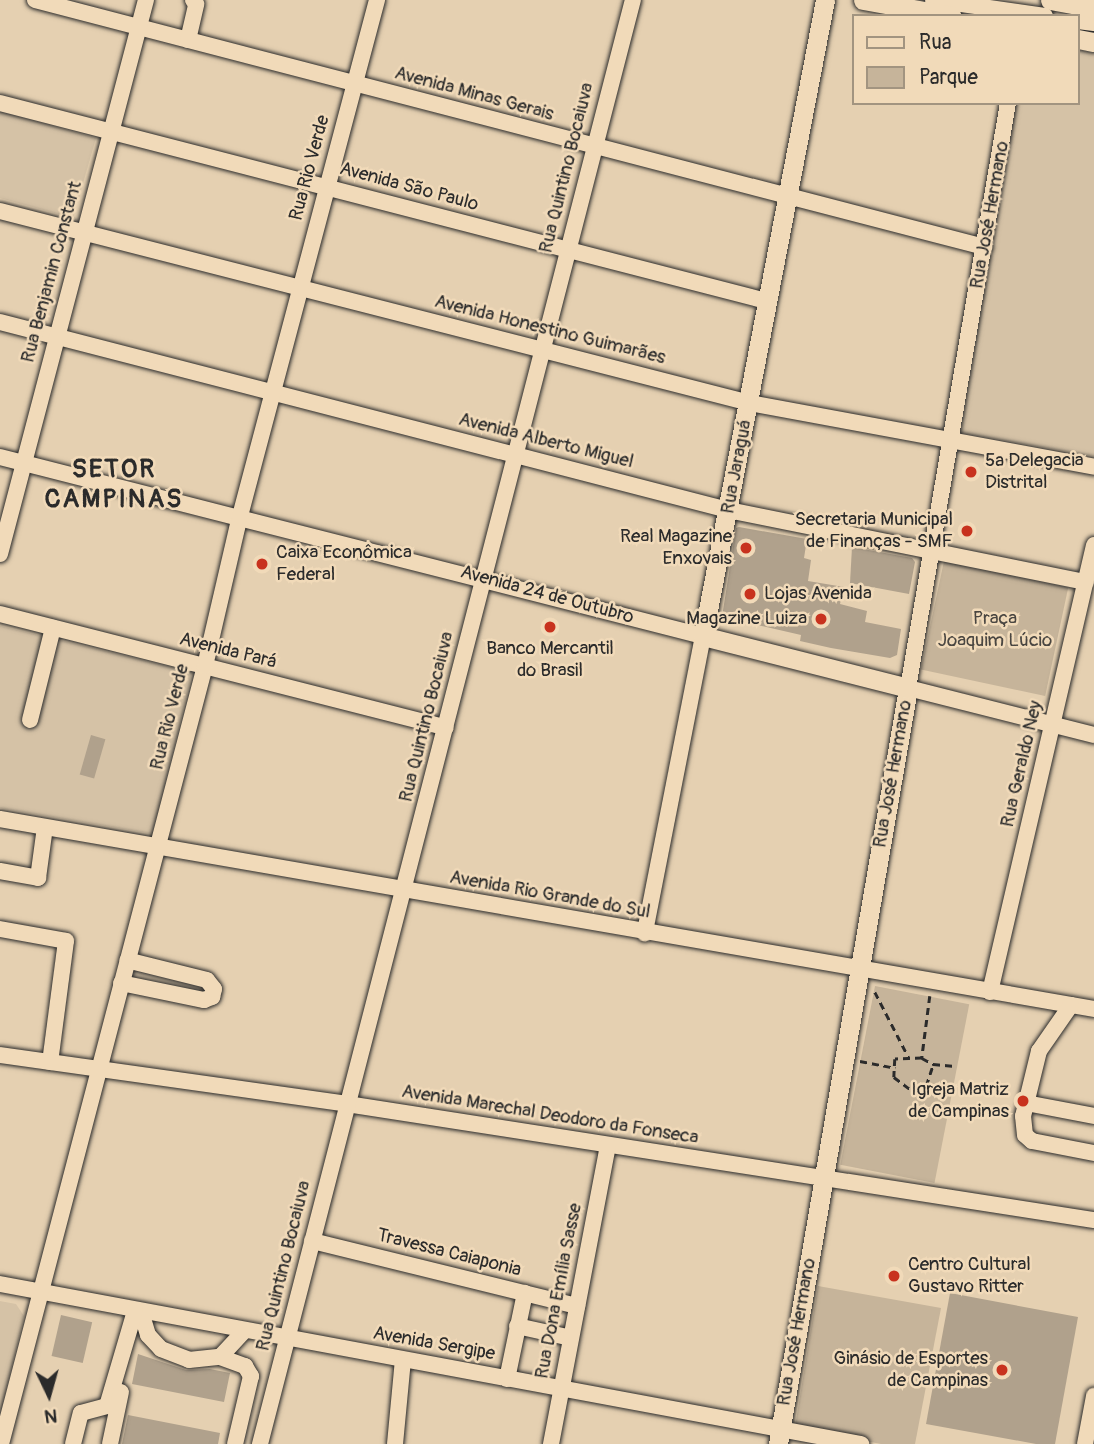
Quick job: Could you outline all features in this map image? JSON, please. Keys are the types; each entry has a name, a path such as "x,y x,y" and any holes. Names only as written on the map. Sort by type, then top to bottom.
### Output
{"main road":[{"name":"Rua Jaraguá","path":"703,636 750,403 766,301 825,0"},
{"path":"863,0 940,14"},
{"path":"1051,0 1094,8"},
{"name":"Avenida 24 de Outubro","path":"703,636 908,688"},
{"name":"Rua José Hermano","path":"779,1436 908,688"}],"street":[{"name":"Avenida Minas Gerais","path":"35,0 787,198 984,247"},
{"name":"Rua Benjamin Constant","path":"0,554 146,0"},
{"path":"188,40 195,5 193,0"},
{"name":"Rua Rio Verde","path":"1,1444 38,1293 205,666 240,516 377,0"},
{"name":"Rua Quintino Bocaiuva","path":"260,1444 632,0"},
{"path":"933,0 1022,10"},
{"path":"994,0 1022,10"},
{"name":"Avenida São Paulo","path":"0,103 766,301"},
{"name":"Rua José Hermano","path":"908,688 1008,105"},
{"name":"Avenida Honestino Guimarães","path":"0,211 750,403 1094,467"},
{"name":"Avenida Alberto Miguel","path":"0,322 728,510 1086,582"},
{"name":"Avenida 24 de Outubro","path":"0,457 703,636"},
{"name":"Rua Geraldo Ney","path":"990,992 1094,545"},
{"name":"Avenida Pará","path":"0,614 446,728"},
{"path":"30,720 52,628"},
{"name":"Rua Jaraguá","path":"645,933 703,636"},
{"name":"Avenida 24 de Outubro","path":"908,688 1094,735"},
{"name":"Avenida Rio Grande do Sul","path":"0,819 1094,1009"},
{"path":"0,870 37,878 46,827"},
{"path":"0,929 66,941 50,1062"},
{"path":"121,983 204,1000 212,997 214,989 207,980 127,960"},
{"path":"1071,1005 1038,1051 1023,1116 1025,1135 1032,1141 1094,1153"},
{"name":"Avenida Marechal Deodoro da Fonseca","path":"0,1055 346,1104 1094,1220"},
{"path":"1026,1103 1094,1116"},
{"name":"Rua Dona Emília Sasse","path":"551,1444 608,1145"},
{"name":"Travessa Caiaponia","path":"312,1241 577,1306"},
{"name":"Avenida Sergipe","path":"0,1284 562,1388 779,1436 861,1444"},
{"path":"507,1378 525,1293"},
{"path":"138,1311 148,1335 161,1349 190,1360 219,1357 246,1366 251,1376 235,1444"},
{"path":"73,1444 81,1413 107,1406 138,1311"},
{"path":"517,1326 571,1338"},
{"path":"219,1357 244,1331"},
{"path":"395,1444 403,1360"},
{"path":"110,1444 126,1369"},
{"path":"1085,1444 1094,1396"}],"path":[{"path":"875,992 909,1058"},
{"path":"922,1058 930,996"},
{"path":"933,1064 926,1086 911,1090 894,1077 895,1059 922,1058 933,1064 955,1066"},
{"path":"844,1059 895,1068"}],"shaded area":[{"path":"1080,50 1094,53 1094,456 961,433 1016,105 1080,105"},
{"path":"0,111 96,138 73,218 0,198"},
{"path":"0,626 192,672 154,834 0,808"},
{"path":"0,1301 16,1304 24,1316 0,1416"}],"green space":[{"name":"Praça Joaquim Lúcio","path":"944,561 1068,587 1045,696 921,670"},
{"path":"875,986 969,1004 935,1183 840,1165"},
{"path":"818,1286 941,1308 915,1444 881,1444 795,1427"}],"building":[{"path":"736,528 807,539 804,558 811,560 808,581 844,587 840,604 867,611 865,622 901,629 897,655 890,658 831,648 800,641 801,635 722,617"},
{"path":"852,547 912,558 915,562 909,594 850,583"},
{"path":"91,735 105,739 94,779 80,774"},
{"name":"Ginásio de Esportes de Campinas","path":"950,1293 1078,1317 1055,1444 1036,1444 926,1424"},
{"path":"61,1315 92,1322 83,1363 52,1356"},
{"path":"138,1354 186,1370 210,1369 230,1373 224,1402 132,1384"},
{"path":"128,1415 220,1433 218,1444 122,1444"}],"place":[{"name":"5ª Delegacia Distrital","path":"971,472"},
{"name":"Secretaria Municipal de Finanças - SMF","path":"967,531"},
{"name":"Real Magazine Enxovais","path":"746,548"},
{"name":"Caixa Econômica Federal","path":"262,564"},
{"name":"Lojas Avenida","path":"750,594"},
{"name":"Magazine Luiza","path":"821,619"},
{"name":"Banco Mercantil do Brasil","path":"550,627"},
{"name":"Igreja Matriz de Campinas","path":"1023,1101"},
{"name":"Centro Cultural Gustavo Ritter","path":"894,1276"},
{"name":"Ginásio de Esportes de Campinas","path":"1002,1370"}],"district":[{"name":"SETOR CAMPINAS","path":"114,485"}]}
